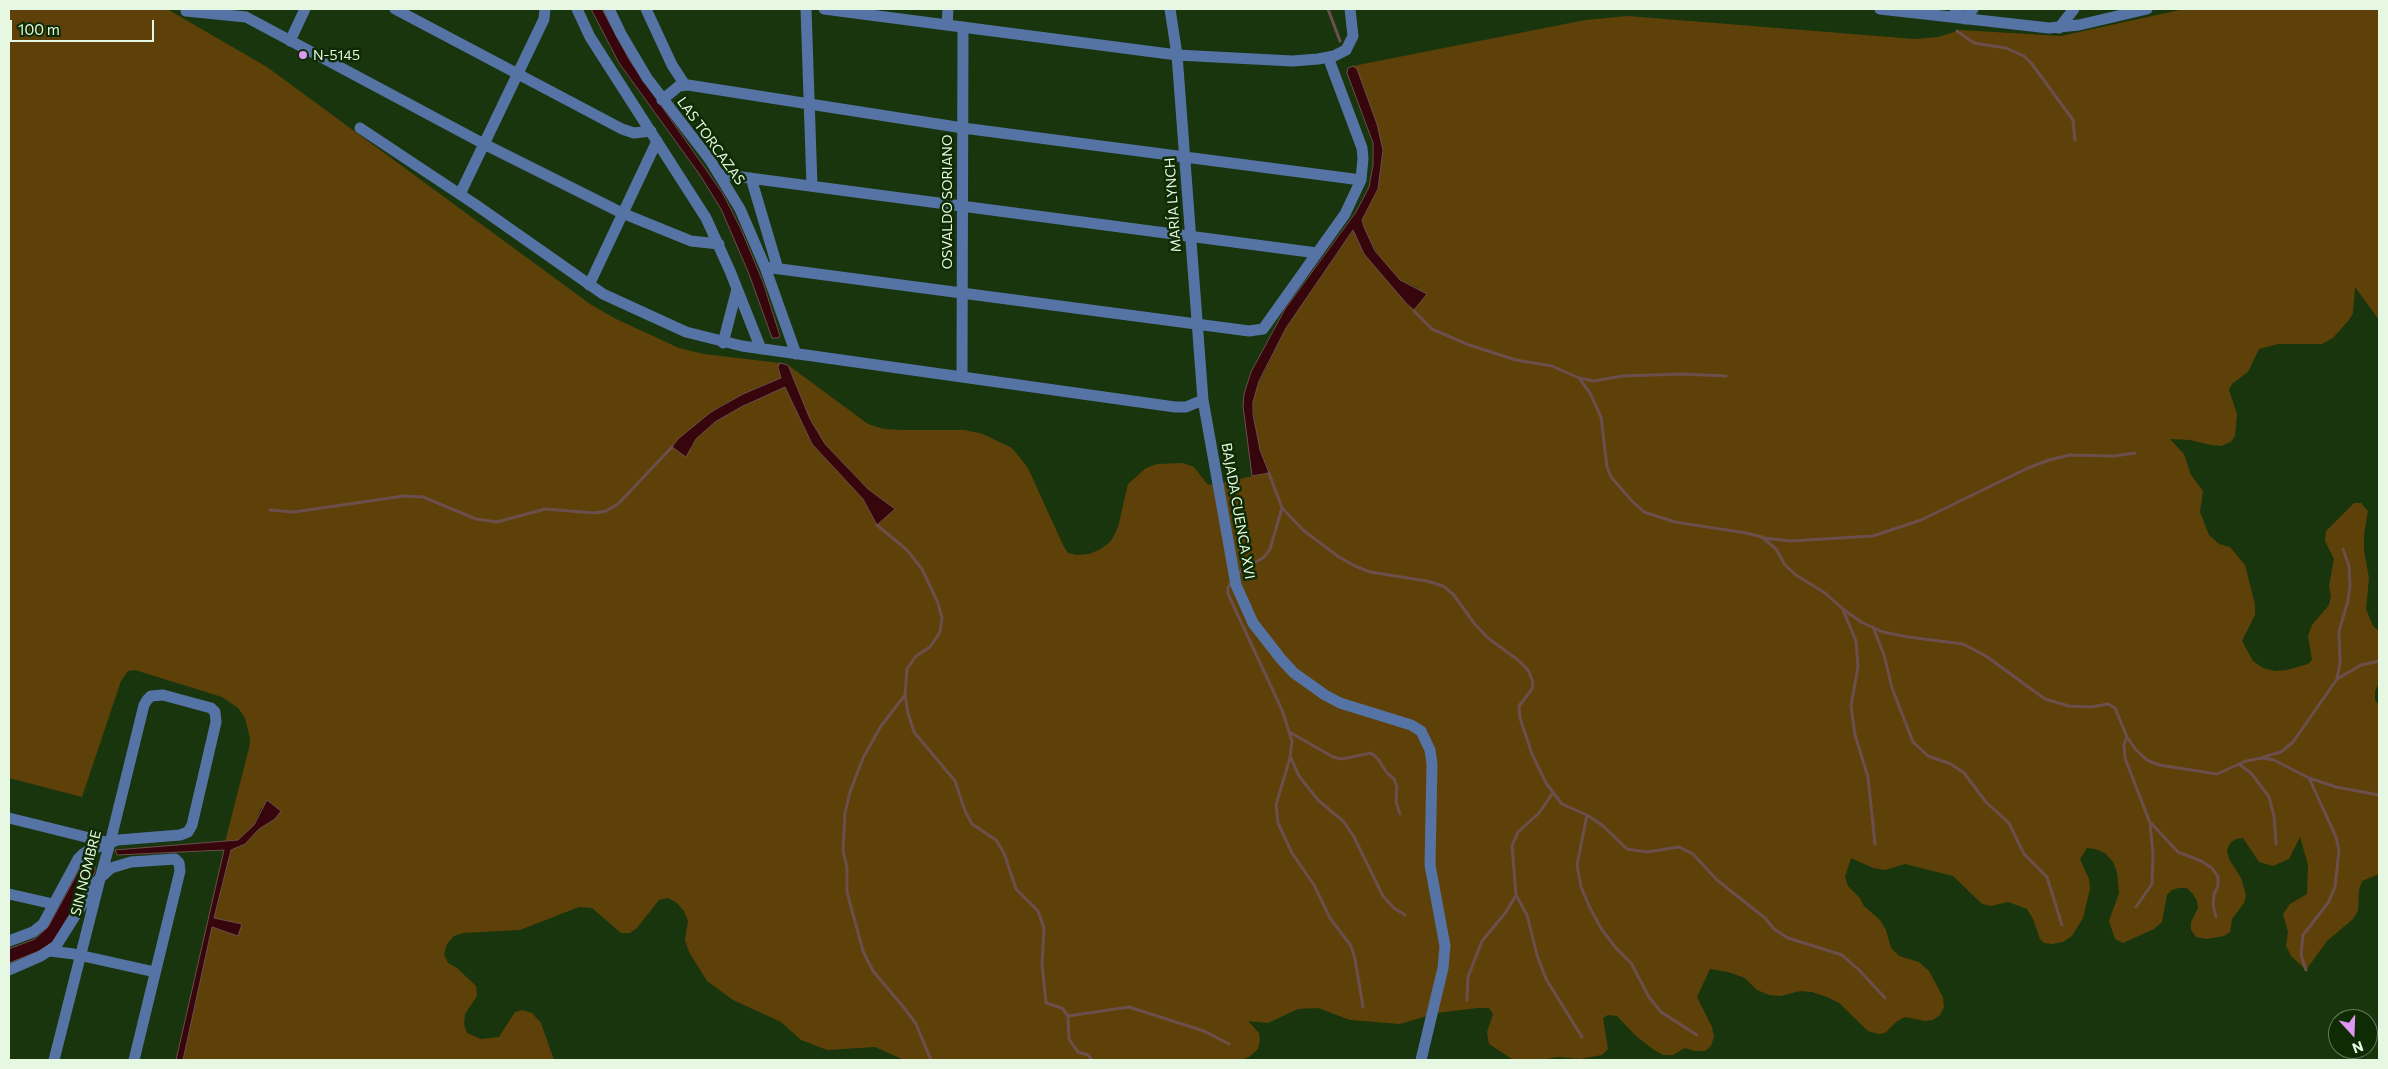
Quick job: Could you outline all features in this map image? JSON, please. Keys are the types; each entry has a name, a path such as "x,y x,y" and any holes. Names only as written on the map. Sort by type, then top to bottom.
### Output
{"street":[{"path":"290,41 305,9"},
{"path":"395,9 622,129 654,136"},
{"path":"460,194 544,19 545,9"},
{"name":"LAS TORCAZAS","path":"609,9 632,55 662,100 719,174 740,209 765,267 796,354"},
{"path":"646,9 672,65 685,85"},
{"path":"806,9 812,186"},
{"path":"824,9 1177,55 1292,61 1328,57 1346,50 1352,41 1350,9"},
{"path":"947,25 948,9"},
{"name":"MARÍA LYNCH","path":"1170,9 1177,55 1203,400"},
{"path":"1880,9 2059,28 2147,9"},
{"path":"1955,9 1965,19"},
{"path":"1965,19 1973,9"},
{"path":"2059,28 2074,9"},
{"path":"186,10 246,18 484,144 622,213 690,241 719,244"},
{"path":"576,11 590,37 696,202 719,244 761,349"},
{"name":"OSVALDO SORIANO","path":"962,377 963,27"},
{"path":"765,267 1249,331 1263,329 1352,203 1361,180 1362,148 1328,57"},
{"path":"662,100 679,86 685,85 963,128 1361,180"},
{"path":"360,128 460,194 589,285 615,300 666,324 723,343 1175,407 1186,406 1203,400"},
{"path":"589,285 654,136"},
{"path":"719,174 1317,254"},
{"path":"751,178 778,269"},
{"path":"723,343 737,289"},
{"name":"BAJADA CUENCA XVI","path":"1203,400 1236,585 1253,623 1281,659 1309,684 1340,703 1411,725 1421,732 1430,750 1432,764 1430,865 1445,946 1443,968 1421,1060"},
{"name":"SIN NOMBRE","path":"54,1060 144,706 151,696 163,695 207,706 215,712 216,722 192,825 188,832 180,835 118,840 110,843"},
{"path":"9,818 110,843"},
{"path":"9,941 37,929 43,924 80,856 110,843"},
{"path":"9,970 50,951 62,939 101,875 110,868 131,862 172,858 179,863 180,871 134,1060"},
{"path":"9,894 53,904"},
{"path":"50,951 81,955 156,972"}],"shaded area":[{"path":"9,9 167,9 267,67 590,304 616,319 679,348 704,354 780,363 778,367 781,378 720,406 686,432 691,450 696,439 715,422 741,407 785,387 812,444 863,499 877,525 895,509 868,489 825,444 810,419 788,365 868,424 884,429 965,430 983,434 1012,448 1028,468 1063,545 1068,553 1077,555 1089,554 1101,549 1111,541 1118,527 1128,484 1146,468 1157,464 1183,463 1194,467 1208,485 1269,473 1260,450 1255,426 1253,402 1255,391 1286,328 1354,229 1396,291 1414,310 1418,288 1400,280 1380,258 1367,235 1362,220 1378,189 1383,150 1377,124 1357,69 1353,66 1585,20 1628,16 1915,39 1938,37 1961,30 2061,36 2184,9 2379,9 2379,320 2355,287 2353,313 2333,338 2322,344 2278,344 2259,349 2248,372 2232,384 2229,390 2237,414 2235,436 2231,442 2221,446 2190,440 2170,439 2184,454 2191,475 2203,491 2200,512 2209,535 2219,544 2230,547 2245,565 2255,604 2255,615 2242,641 2253,661 2263,668 2275,671 2287,670 2308,664 2312,660 2308,636 2312,625 2329,605 2331,595 2329,586 2334,559 2325,541 2326,531 2354,503 2361,503 2368,511 2364,534 2364,551 2369,578 2366,609 2373,626 2379,631 2379,683 2375,691 2375,700 2379,705 2379,874 2362,881 2359,890 2358,911 2353,919 2327,941 2306,970 2291,956 2286,946 2288,932 2283,914 2290,904 2307,894 2308,865 2300,837 2289,859 2273,866 2259,862 2243,838 2231,842 2227,850 2229,859 2241,878 2246,895 2244,903 2232,919 2230,932 2224,936 2207,939 2196,937 2191,930 2191,922 2198,908 2197,901 2187,888 2179,888 2172,890 2167,895 2162,922 2154,929 2123,943 2115,939 2109,921 2119,893 2117,872 2113,862 2105,853 2095,849 2087,848 2080,859 2089,879 2090,889 2083,918 2072,936 2063,942 2052,944 2044,943 2040,939 2033,919 2027,909 2008,902 1991,906 1982,904 1953,876 1905,864 1885,870 1873,868 1851,858 1845,877 1848,886 1860,898 1864,906 1880,920 1886,930 1891,948 1899,956 1919,962 1929,971 1943,997 1944,1007 1940,1015 1933,1020 1925,1021 1905,1017 1896,1022 1885,1033 1878,1034 1868,1031 1839,1003 1827,997 1812,992 1800,991 1781,996 1769,995 1757,990 1745,978 1728,972 1710,969 1697,997 1712,1027 1714,1037 1711,1046 1705,1051 1694,1051 1685,1048 1673,1055 1663,1055 1654,1050 1636,1036 1617,1016 1608,1015 1603,1018 1608,1049 1602,1055 1580,1059 1558,1057 1541,1060 1512,1059 1489,1044 1487,1032 1493,1014 1489,1008 1437,1013 1400,1024 1350,1020 1318,1008 1298,1009 1268,1023 1248,1021 1259,1033 1260,1040 1258,1049 1249,1057 1241,1060 904,1060 875,1047 827,1050 801,1040 781,1022 733,1000 707,981 689,952 685,940 688,921 684,911 677,903 668,898 659,900 637,928 630,933 621,933 592,908 579,907 520,930 463,933 454,936 447,944 444,954 448,963 457,968 476,986 477,996 465,1014 464,1024 467,1033 481,1039 499,1037 515,1012 522,1010 532,1013 541,1023 554,1060 183,1060 212,926 229,933 242,925 214,918 231,849 245,844 259,829 275,819 261,808 254,825 245,835 238,840 225,842 249,748 250,738 245,718 238,708 222,697 135,670 128,671 121,681 82,797 9,778"},
{"path":"591,9 602,9 630,61 723,194 741,229 763,282 780,336 778,338 772,338 749,274 721,209 700,175 619,63"},
{"path":"1353,66 1357,69 1377,124 1383,150 1378,189 1362,220 1364,227 1375,251 1400,280 1427,294 1414,310 1364,254 1353,230 1286,328 1259,381 1253,402 1253,414 1260,450 1269,473 1252,476 1243,406 1244,394 1251,372 1285,309 1356,212 1369,187 1373,165 1373,143 1347,73 1348,68"},
{"path":"780,363 788,365 810,419 825,444 868,489 895,509 877,525 863,499 812,444 785,387 741,407 715,422 696,439 686,457 672,447 678,439 711,412 743,394 781,378 778,367"},
{"path":"267,800 281,811 275,819 259,829 245,844 231,850 214,918 242,924 238,936 212,927 183,1060 176,1060 224,850 117,855 115,850 238,840 254,825"},
{"path":"87,862 95,867 95,872 54,941 39,951 9,963 9,949 35,939 48,927 82,865"}],"waterway":[{"path":"1328,9 1340,41"},
{"path":"1957,31 1974,43 2006,48 2024,56 2073,120 2075,140"},
{"path":"1414,311 1432,329 1469,345 1516,360 1552,366 1579,378 1594,381 1622,376 1683,374 1726,376"},
{"path":"1579,378 1590,393 1601,417 1607,467 1611,477 1644,512 1675,522 1762,537 1776,549 1785,565 1796,575 1825,593 1861,622 1883,632 1963,644 1986,656 2045,699 2069,706 2092,707 2108,704 2115,708 2127,737 2136,750 2147,760 2159,765 2217,774 2246,761 2262,758 2274,760 2309,778 2336,787 2379,795"},
{"path":"270,510 294,512 404,496 423,497 476,519 497,522 545,509 595,513 606,511 618,504 672,447"},
{"path":"1764,538 1790,541 1873,536 1921,520 2028,468 2049,460 2070,455 2114,456 2135,453"},
{"path":"1269,473 1282,508 1303,530 1339,557 1355,566 1370,572 1427,581 1443,586 1453,594 1474,623 1488,638 1518,660 1528,670 1533,682 1532,689 1519,706 1520,718 1532,754 1546,783 1562,804 1587,815 1602,825 1627,849 1647,852 1679,847 1693,854 1717,880 1765,918 1774,929 1788,938 1842,955 1885,998"},
{"path":"1238,573 1264,557 1270,549 1282,508"},
{"path":"877,525 907,550 922,569 938,603 942,618 940,632 930,647 916,656 907,669 905,695 914,732 955,781 965,811 972,824 996,840 1004,853 1016,889 1038,911 1044,928 1042,964 1046,1003 1062,1008 1068,1016 1069,1039 1078,1052 1088,1055 1092,1060"},
{"path":"2263,757 2281,752 2293,742 2337,679 2340,663 2339,631 2348,601 2350,585 2349,566 2343,549"},
{"path":"1232,580 1228,588 1228,594 1282,710 1292,741 1290,758 1276,805 1278,823 1292,853 1314,885 1330,918 1351,946 1363,1007"},
{"path":"1843,610 1856,641 1858,667 1851,706 1855,735 1868,777 1875,844"},
{"path":"1873,627 1884,655 1892,688 1913,742 1928,756 1951,764 1964,773 1986,802 2009,823 2024,854 2047,877 2062,925"},
{"path":"2337,679 2361,665 2379,661"},
{"path":"905,695 881,726 863,758 850,792 845,813 843,850 847,868 847,892 863,951 873,971 916,1024 931,1060"},
{"path":"1291,733 1333,757 1342,759 1371,753 1394,779 1397,787 1396,802 1400,814"},
{"path":"2127,737 2124,744 2125,758 2150,823 2153,854 2152,884 2136,907"},
{"path":"1291,758 1299,776 1318,800 1344,822 1354,837 1383,896 1394,908 1405,915"},
{"path":"2239,764 2252,774 2269,797 2274,816 2276,844"},
{"path":"2306,970 2301,955 2303,935 2328,903 2335,887 2339,850 2336,837 2309,778"},
{"path":"1467,1000 1468,977 1482,941 1506,912 1516,895 1512,846 1518,832 1539,813 1552,794"},
{"path":"1587,815 1577,865 1581,887 1590,908 1602,930 1631,963 1649,997 1661,1012 1697,1035"},
{"path":"2151,823 2178,852 2201,861 2212,868 2218,877 2218,886 2214,894 2213,905 2216,917"},
{"path":"1516,895 1527,915 1537,955 1546,979 1582,1037"},
{"path":"1068,1016 1129,1007 1204,1031 1229,1044"}],"place":[{"name":"N-5145","path":"303,55"}]}
